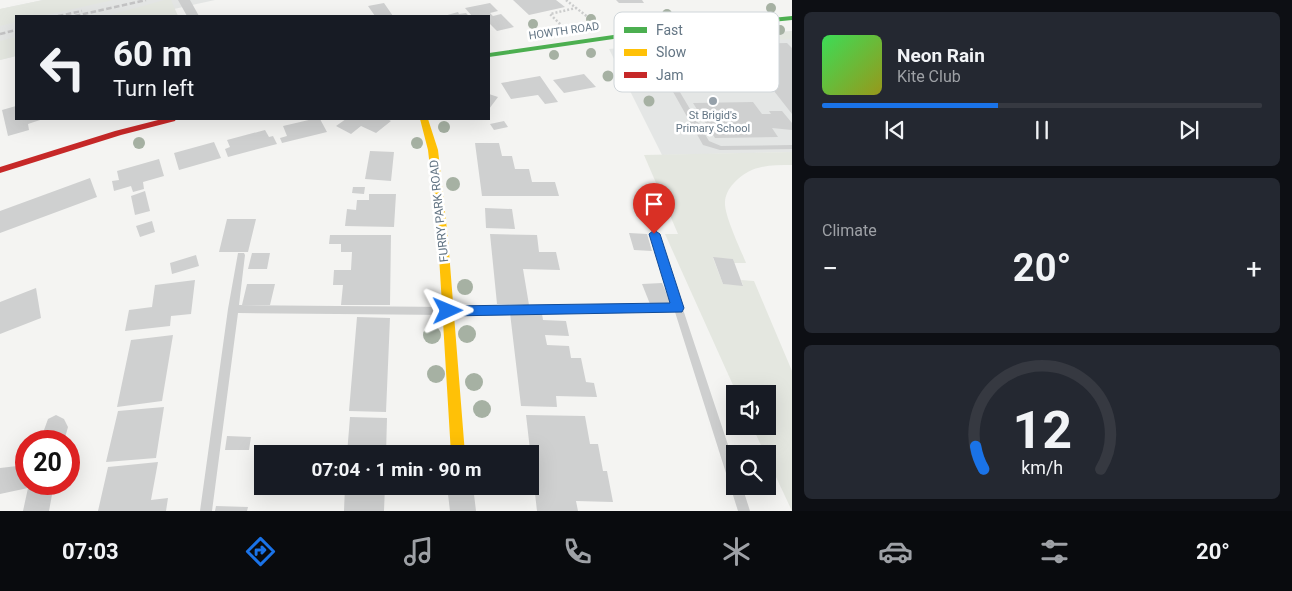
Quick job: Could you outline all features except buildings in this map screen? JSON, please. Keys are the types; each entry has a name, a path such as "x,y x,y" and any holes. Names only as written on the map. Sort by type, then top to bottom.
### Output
{"main road":[{"name":"HOWTH ROAD","path":"779,19 792,18"},
{"name":"HOWTH ROAD","path":"490,55 612,37"},
{"path":"0,170 118,133 168,120"},
{"name":"FURRY PARK ROAD","path":"424,120 433,150 443,239 457,445"}],"street":[{"path":"0,481 15,479"},
{"path":"36,511 40,495"},
{"path":"461,495 463,511"}],"lane":[{"path":"677,92 706,143 720,148 792,147"},
{"path":"654,234 726,457"},
{"path":"206,511 241,255"},
{"path":"233,309 448,311 678,308"},
{"path":"738,495 744,511"}],"path":[{"path":"566,0 612,37"},
{"path":"576,8 550,14 578,41"}],"shaded area":[{"path":"43,0 215,0 174,9 177,15 15,15 15,56 0,60 0,9"},
{"path":"43,0 113,0 46,15 15,15 15,22 0,26 0,9"},
{"path":"164,0 171,0 178,15 111,15"},
{"path":"792,31 792,152 662,155 630,92 779,92 779,32"},
{"path":"792,31 792,39 779,39 779,32"},
{"path":"15,37 15,56 0,60 0,41"},
{"path":"609,49 614,49 614,59"},
{"path":"792,152 792,165 760,167 739,178 728,192 725,208 746,263 734,263 733,259 713,258 723,284 743,285 741,280 754,281 792,371 792,511 776,477 776,445 761,445 756,435 776,435 776,385 733,385 665,234 678,234 644,155"}],"railway":[{"path":"79,15 146,0"},
{"path":"63,15 82,11"},
{"path":"0,34 15,30"}],"traffic: fast":[{"path":"779,19 792,18"},
{"path":"490,55 614,37"}],"traffic: slow":[{"path":"424,120 433,150 443,239 457,445"}],"traffic: jam":[{"path":"0,170 118,133 168,120"}],"place":[{"name":"St Brigid's Primary School","path":"713,101"}],"route":[{"path":"448,311 678,308 654,234"}]}
